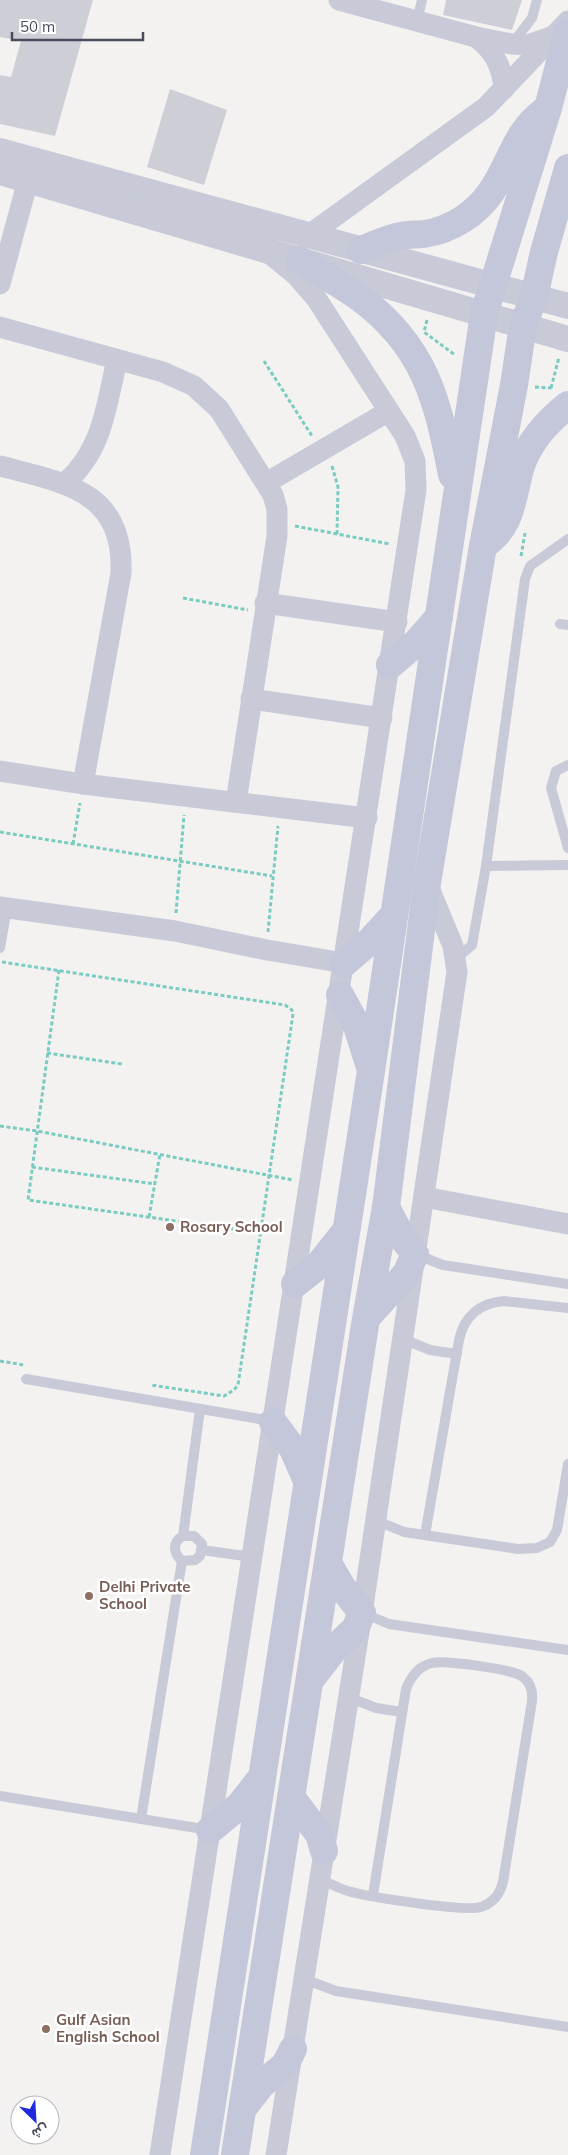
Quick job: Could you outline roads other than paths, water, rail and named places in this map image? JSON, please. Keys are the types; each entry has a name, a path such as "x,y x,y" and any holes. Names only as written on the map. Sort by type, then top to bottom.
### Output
{"main road":[{"path":"204,2155 371,1071 484,314 494,286 505,241 548,108 564,28"},
{"path":"361,250 402,235 438,231 461,221 472,213 490,194 516,143 527,126 548,108"},
{"path":"235,2155 366,1319 386,1207 427,883 483,546 514,385 523,326 534,297 544,252 568,168"},
{"path":"304,248 379,313 397,331 412,352 423,371 439,412 456,497"},
{"path":"483,546 496,536 506,523 522,466 530,448 540,432 568,405"},
{"path":"390,664 416,643 439,616"},
{"path":"344,963 370,942 393,916"},
{"path":"340,994 357,1026 371,1071"},
{"path":"366,1319 406,1274 415,1254 401,1236 386,1207"},
{"path":"295,1284 318,1266 346,1231"},
{"path":"273,1422 293,1448 308,1481"},
{"path":"309,1682 335,1648 355,1629 362,1613 342,1587 328,1562"},
{"path":"210,1830 240,1805 264,1773"},
{"path":"291,1797 319,1834 324,1851"},
{"path":"242,2110 261,2085 285,2065 293,2049"}],"street":[{"path":"339,0 476,37 512,44 536,44 564,28"},
{"path":"304,248 476,115 564,28"},
{"path":"476,37 494,54 503,76 504,89"},
{"path":"0,151 304,248 484,314 568,339"},
{"path":"0,172 264,250 304,248 361,250 568,306"},
{"path":"0,284 28,180"},
{"path":"160,2155 397,622 417,475 410,447 316,298 296,275 264,250"},
{"path":"0,327 179,378 207,396 228,423 273,495 278,523 236,802"},
{"path":"65,483 84,464 98,440 117,360"},
{"path":"266,483 389,411"},
{"path":"0,466 65,483 94,500 105,512 116,533 122,556 121,573 83,784"},
{"path":"265,608 397,622"},
{"path":"251,699 382,718"},
{"path":"0,771 83,784 367,818"},
{"path":"276,2155 362,1613 456,979 456,959 453,946 427,883"},
{"path":"4,907 175,931 267,950 344,963"},
{"path":"424,1197 568,1224"}],"lane":[{"path":"417,21 422,0"},
{"path":"512,44 532,18 537,0"},
{"path":"456,959 472,945 486,866 525,579 530,566 568,539"},
{"path":"568,765 556,771 551,788 568,848"},
{"path":"486,866 568,865"},
{"path":"0,948 4,907"},
{"path":"415,1254 443,1265 568,1284"},
{"path":"425,1535 461,1331 465,1322 470,1315 486,1304 504,1300 568,1308"},
{"path":"403,1338 430,1350 457,1354"},
{"path":"26,1379 273,1422"},
{"path":"183,1536 200,1409"},
{"path":"375,1520 404,1532 530,1549 544,1546 550,1542 559,1524 568,1464"},
{"path":"189,1534 199,1539 202,1550 200,1556 195,1560 182,1561 176,1555 175,1546 176,1542 183,1536 189,1534"},
{"path":"202,1550 252,1557"},
{"path":"141,1819 182,1561"},
{"path":"362,1613 389,1624 568,1650"},
{"path":"320,1879 348,1891 373,1895 473,1908 489,1903 496,1897 504,1882 532,1695 526,1678 516,1673 440,1662 425,1666 413,1675 406,1689 373,1895"},
{"path":"348,1697 376,1708 402,1712"},
{"path":"0,1796 210,1830"},
{"path":"304,1979 336,1991 568,2027"}],"place":[{"name":"Rosary School","path":"170,1227"},
{"name":"Delhi Private School","path":"89,1596"},
{"name":"Gulf Asian English School","path":"46,2029"}]}
